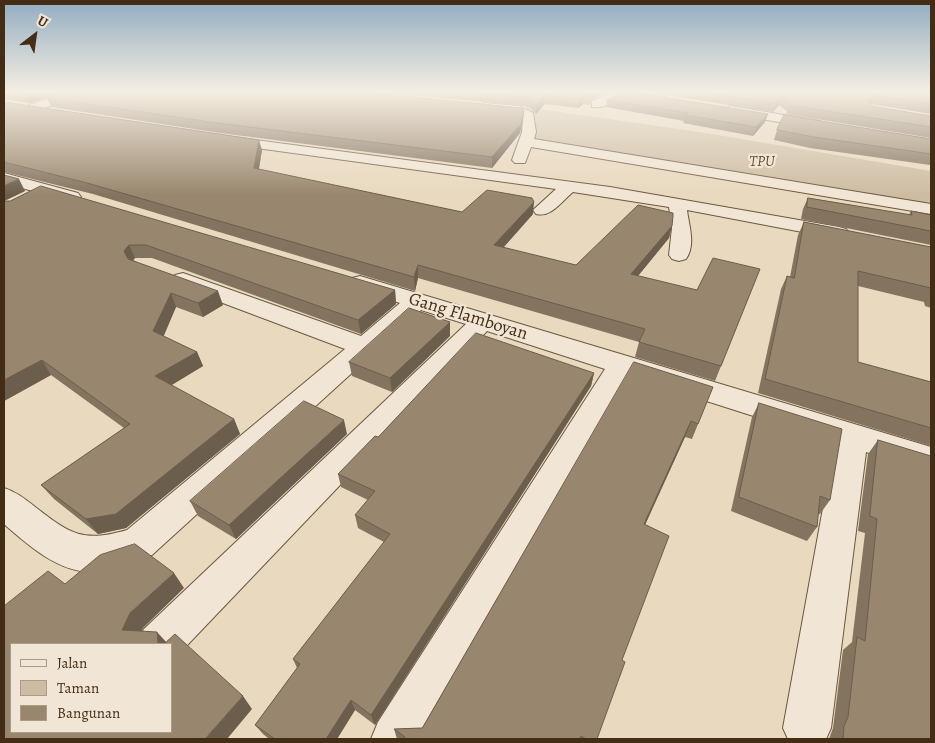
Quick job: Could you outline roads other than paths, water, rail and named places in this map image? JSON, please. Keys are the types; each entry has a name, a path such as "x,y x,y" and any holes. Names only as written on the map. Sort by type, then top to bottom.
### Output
{"street":[{"path":"515,178 527,142 530,126"},
{"path":"821,126 834,128"},
{"path":"212,138 515,178 678,204 855,236"},
{"path":"527,142 931,209"},
{"path":"6,168 32,195 96,203"},
{"path":"542,210 569,187"},
{"path":"678,204 678,220 682,228 680,256"},
{"path":"160,272 363,346"},
{"name":"Gang Flamboyan","path":"341,278 622,363 931,460"},
{"path":"4,503 49,537 86,554 112,551 139,542 417,301"},
{"path":"160,643 483,321"},
{"path":"395,739 622,363"},
{"path":"807,728 852,436"}],"park label":[{"name":"TPU","path":"762,162"}]}
